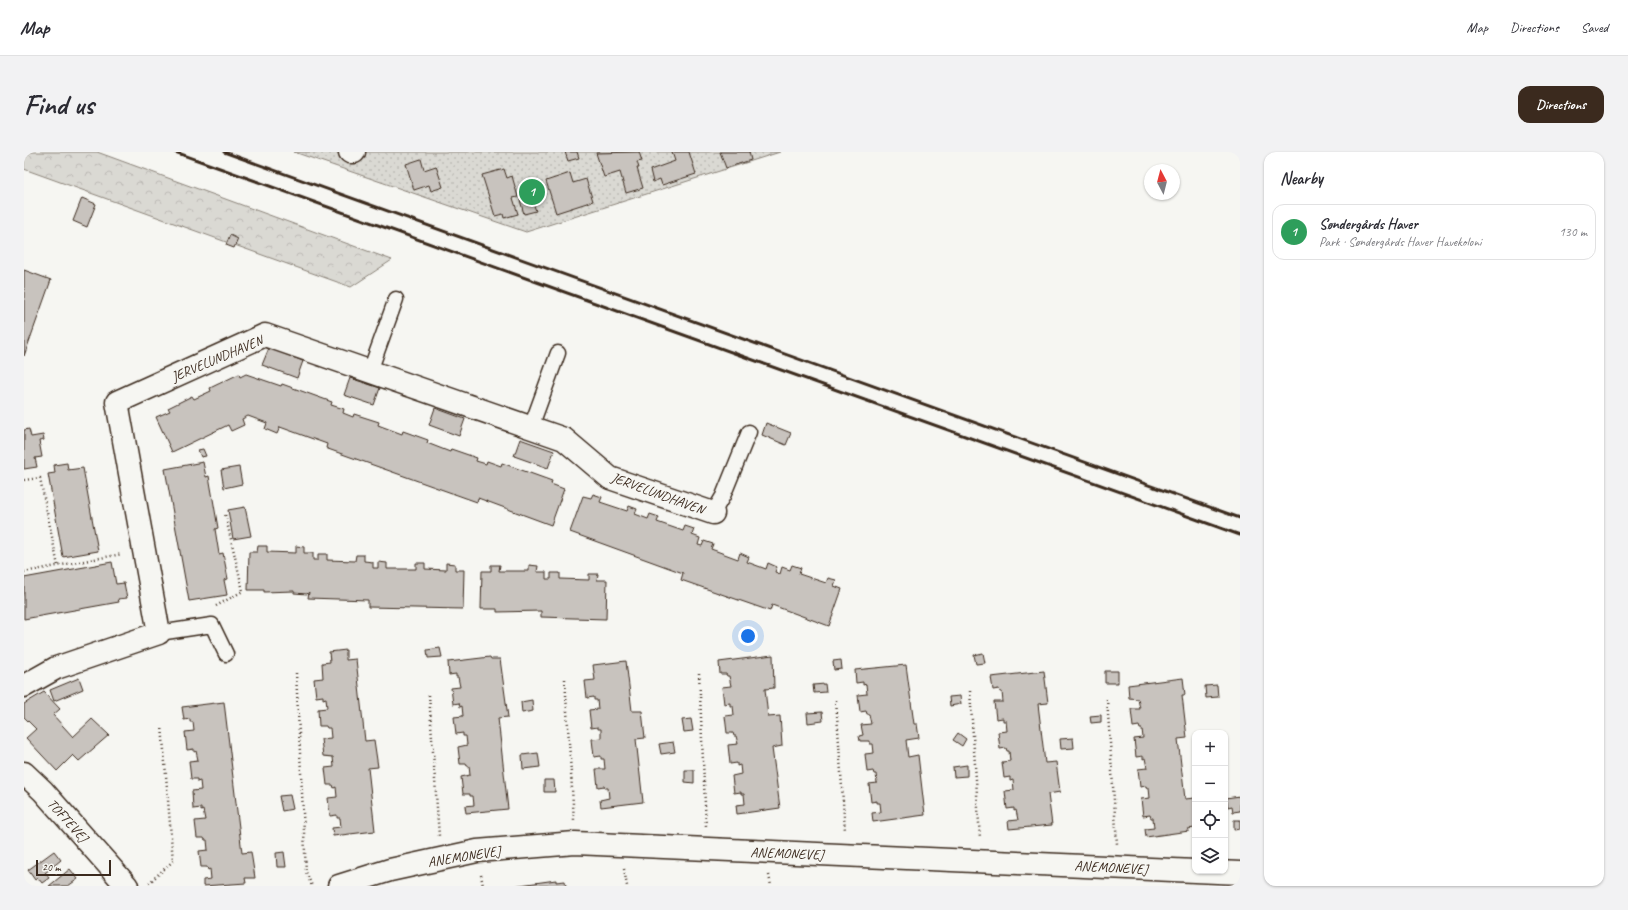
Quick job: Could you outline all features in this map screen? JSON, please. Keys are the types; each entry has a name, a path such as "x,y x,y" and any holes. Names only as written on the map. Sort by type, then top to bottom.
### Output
{"street":[{"name":"JERVELUNDHAVEN","path":"159,633 117,402 265,335 564,439 610,478 713,513"},
{"path":"24,686 56,668 159,633"},
{"name":"TOFTEVEJ","path":"24,773 43,791 127,886"},
{"name":"ANEMONEVEJ","path":"339,886 390,870 477,851 575,843 1240,873"}],"lane":[{"path":"370,371 396,298"},
{"path":"531,427 558,353"},
{"path":"713,513 723,496 749,432"},
{"path":"159,633 212,625 226,654"}],"path":[{"path":"24,480 40,478 58,566"},
{"path":"212,625 209,610 242,591 225,514"},
{"path":"24,572 144,550"},
{"path":"296,673 306,872 312,886"},
{"path":"699,673 706,849"},
{"path":"565,679 575,843"},
{"path":"970,691 982,861"},
{"path":"429,695 441,858"},
{"path":"1107,699 1118,867"},
{"path":"836,700 846,855"},
{"path":"146,886 173,861 162,726"}],"green space":[{"path":"24,152 97,152 392,260 351,287 24,169"},
{"path":"294,152 780,152 526,232"}],"building":[{"path":"565,152 577,152 579,158 568,161"},
{"path":"639,152 642,161 637,162 639,168 637,168 643,188 626,193 620,172 604,177 596,153"},
{"path":"672,152 689,152 696,174 662,185 660,179 653,182 650,170 675,161"},
{"path":"720,152 749,152 751,160 726,168"},
{"path":"421,159 424,170 436,166 443,187 431,191 429,185 414,190 406,164"},
{"path":"504,169 507,178 512,176 518,197 513,198 518,214 504,218 503,214 495,216 482,175"},
{"path":"570,173 573,183 586,179 593,201 556,213 546,181"},
{"path":"531,197 536,211 524,214 520,200"},
{"path":"82,198 96,204 87,227 73,221"},
{"path":"230,235 238,239 234,248 226,245"},
{"path":"24,270 51,280 24,356"},
{"path":"269,348 303,361 297,378 262,365"},
{"path":"239,374 240,377 246,374 281,386 282,384 332,402 331,405 344,409 343,413 353,417 354,414 379,422 378,425 402,434 403,431 428,440 427,443 450,452 451,449 477,458 476,461 486,464 487,461 501,466 502,463 552,481 551,484 564,489 551,525 478,498 477,502 328,449 326,448 327,444 280,427 277,434 265,429 267,423 248,416 242,419 244,425 231,431 228,425 172,452 156,417 170,411 168,408 192,396 194,399 211,391 210,388"},
{"path":"350,378 380,388 374,405 344,395"},
{"path":"435,408 465,419 459,436 429,425"},
{"path":"766,423 791,433 786,445 762,435"},
{"path":"29,429 31,437 43,435 44,440 39,441 42,457 35,458 37,467 24,469 24,430"},
{"path":"520,439 554,451 548,468 514,456"},
{"path":"203,449 206,456 201,457 198,450"},
{"path":"203,462 206,477 209,476 218,528 215,529 219,554 223,553 228,579 224,580 227,595 189,601 165,469"},
{"path":"67,463 68,470 83,468 98,551 63,557 48,474 55,473 54,465"},
{"path":"239,467 242,484 224,488 221,470"},
{"path":"593,494 602,497 600,502 627,511 629,506 637,509 635,514 648,519 650,514 659,517 657,522 683,531 685,526 694,529 692,535 700,538 698,545 702,546 704,541 713,544 711,549 738,559 740,553 749,557 747,562 766,569 768,563 777,567 775,572 780,574 782,567 790,570 792,565 801,568 799,574 826,583 828,578 836,580 834,586 842,589 829,626 772,605 770,611 681,580 683,573 570,532 583,496 591,498"},
{"path":"245,507 251,536 233,539 228,510"},
{"path":"258,546 267,546 267,552 296,553 296,546 304,547 304,553 313,553 313,560 318,560 318,554 327,554 327,560 355,561 356,555 364,555 364,561 373,562 373,568 378,568 378,562 387,563 387,569 416,569 416,563 425,563 425,569 446,570 446,563 455,564 455,570 464,570 463,609 368,607 368,600 308,598 309,592 307,594 294,593 294,591 264,592 264,590 248,590 249,552 257,552"},
{"path":"112,562 116,584 124,583 127,598 118,599 119,602 24,619 24,578"},
{"path":"491,565 500,565 499,571 529,571 529,565 538,566 537,572 546,572 546,579 551,579 551,573 560,573 560,579 589,580 589,574 598,574 597,580 607,580 606,619 541,617 541,611 497,612 497,609 481,609 482,571 491,571"},
{"path":"440,648 442,657 428,658 427,650"},
{"path":"346,650 346,660 356,659 365,741 374,740 378,767 368,768 375,831 333,836 332,828 341,827 340,818 337,818 337,815 330,816 328,798 337,797 336,787 334,788 333,785 327,785 325,768 334,767 333,757 323,756 321,739 331,738 330,728 327,728 326,726 319,726 318,709 327,708 326,698 323,699 323,696 316,697 314,679 323,678 322,663 330,662 329,652"},
{"path":"983,653 985,663 976,664 974,655"},
{"path":"773,655 774,688 765,689 768,717 780,716 782,746 772,748 780,808 737,814 736,805 745,804 744,794 741,794 741,792 734,793 732,776 741,774 740,765 737,766 737,763 730,764 728,745 738,744 736,736 734,736 733,733 727,733 725,716 734,715 733,706 730,706 730,703 724,704 722,687 731,686 729,676 726,674 720,674 719,662"},
{"path":"490,657 491,659 500,659 508,717 498,718 508,809 466,813 465,806 474,805 473,796 470,796 470,794 463,794 461,777 470,775 469,766 466,764 460,764 458,747 467,745 466,736 463,736 463,733 456,734 454,717 463,716 462,706 460,707 459,703 453,704 451,688 460,687 456,674 449,675 448,662"},
{"path":"841,660 842,669 834,670 833,661"},
{"path":"626,661 632,711 642,711 645,738 636,739 643,802 601,807 600,800 609,798 608,788 605,788 604,786 598,787 596,769 605,769 604,759 601,759 601,756 594,757 592,739 601,738 601,729 598,729 598,727 591,728 589,710 598,709 597,700 594,700 594,697 587,698 585,681 595,680 593,665"},
{"path":"906,665 914,724 917,724 919,738 906,740 908,757 918,755 925,815 873,822 872,813 881,812 880,803 877,803 877,801 871,802 869,784 877,783 876,774 874,774 873,771 867,772 865,754 874,753 873,744 870,744 870,741 860,741 859,736 863,735 861,725 871,724 869,714 867,714 866,711 860,712 858,695 867,694 866,684 863,685 863,682 856,683 855,670"},
{"path":"1044,671 1048,703 1038,704 1045,763 1056,762 1060,792 1048,794 1052,825 1009,829 1008,821 1018,820 1016,810 1014,811 1014,808 1007,809 1005,791 1014,790 1013,780 1010,781 1010,777 1004,778 1002,762 1010,761 1009,751 1007,751 1006,748 1000,749 998,732 1007,731 1006,721 1003,721 1003,718 996,719 994,702 1003,702 1002,692 1000,692 999,689 993,690 991,677"},
{"path":"1105,671 1118,671 1118,683 1105,683"},
{"path":"79,678 83,689 54,701 50,690"},
{"path":"1183,678 1185,695 1182,695 1187,738 1178,739 1185,799 1192,798 1192,828 1188,829 1189,831 1146,837 1145,829 1154,828 1153,818 1151,818 1150,815 1143,816 1141,799 1150,798 1149,788 1146,786 1140,787 1138,769 1147,768 1145,758 1143,759 1143,756 1136,757 1134,739 1143,738 1142,729 1140,729 1139,726 1133,727 1131,709 1140,709 1138,699 1129,698 1128,685"},
{"path":"825,684 826,692 814,693 813,685"},
{"path":"1217,685 1218,697 1206,698 1205,686"},
{"path":"44,692 60,709 53,715 73,737 92,719 109,735 79,761 73,755 57,771 26,738 36,729 24,717 24,704"},
{"path":"960,696 961,704 950,706 949,697"},
{"path":"532,700 533,711 522,713 521,702"},
{"path":"224,702 242,853 251,852 255,878 245,878 246,883 203,886 203,880 211,879 210,869 208,870 207,867 201,867 199,851 208,850 207,840 204,838 197,838 195,821 205,820 203,810 201,811 201,808 193,809 192,791 201,790 200,781 197,782 197,779 191,779 189,761 198,760 194,749 187,750 185,732 194,731 193,722 190,722 190,719 184,720 182,707"},
{"path":"822,712 823,721 808,723 807,713"},
{"path":"1101,715 1101,722 1091,723 1090,716"},
{"path":"691,719 693,731 684,732 682,720"},
{"path":"958,733 966,739 962,746 953,740"},
{"path":"1073,738 1074,748 1061,749 1060,739"},
{"path":"673,742 675,752 661,754 659,744"},
{"path":"538,753 540,767 523,769 522,755"},
{"path":"967,765 967,776 954,777 953,767"},
{"path":"685,770 694,770 694,783 685,782"},
{"path":"544,780 554,780 555,792 544,792"},
{"path":"290,795 293,809 282,811 279,796"},
{"path":"1240,796 1240,811 1233,812 1232,806 1228,807 1228,798"},
{"path":"1234,820 1240,820 1240,829 1234,830"},
{"path":"54,851 61,860 45,873 49,878 42,883 38,878 35,880 28,870"},
{"path":"284,852 286,867 277,867 276,853"},
{"path":"70,869 78,879 68,886 49,886"},
{"path":"556,880 556,882 565,881 566,886 513,886"}],"railway":[{"path":"175,152 1240,535"},
{"path":"224,152 1240,518"}],"place":[{"name":"Søndergårds Haver","path":"532,192"}]}
